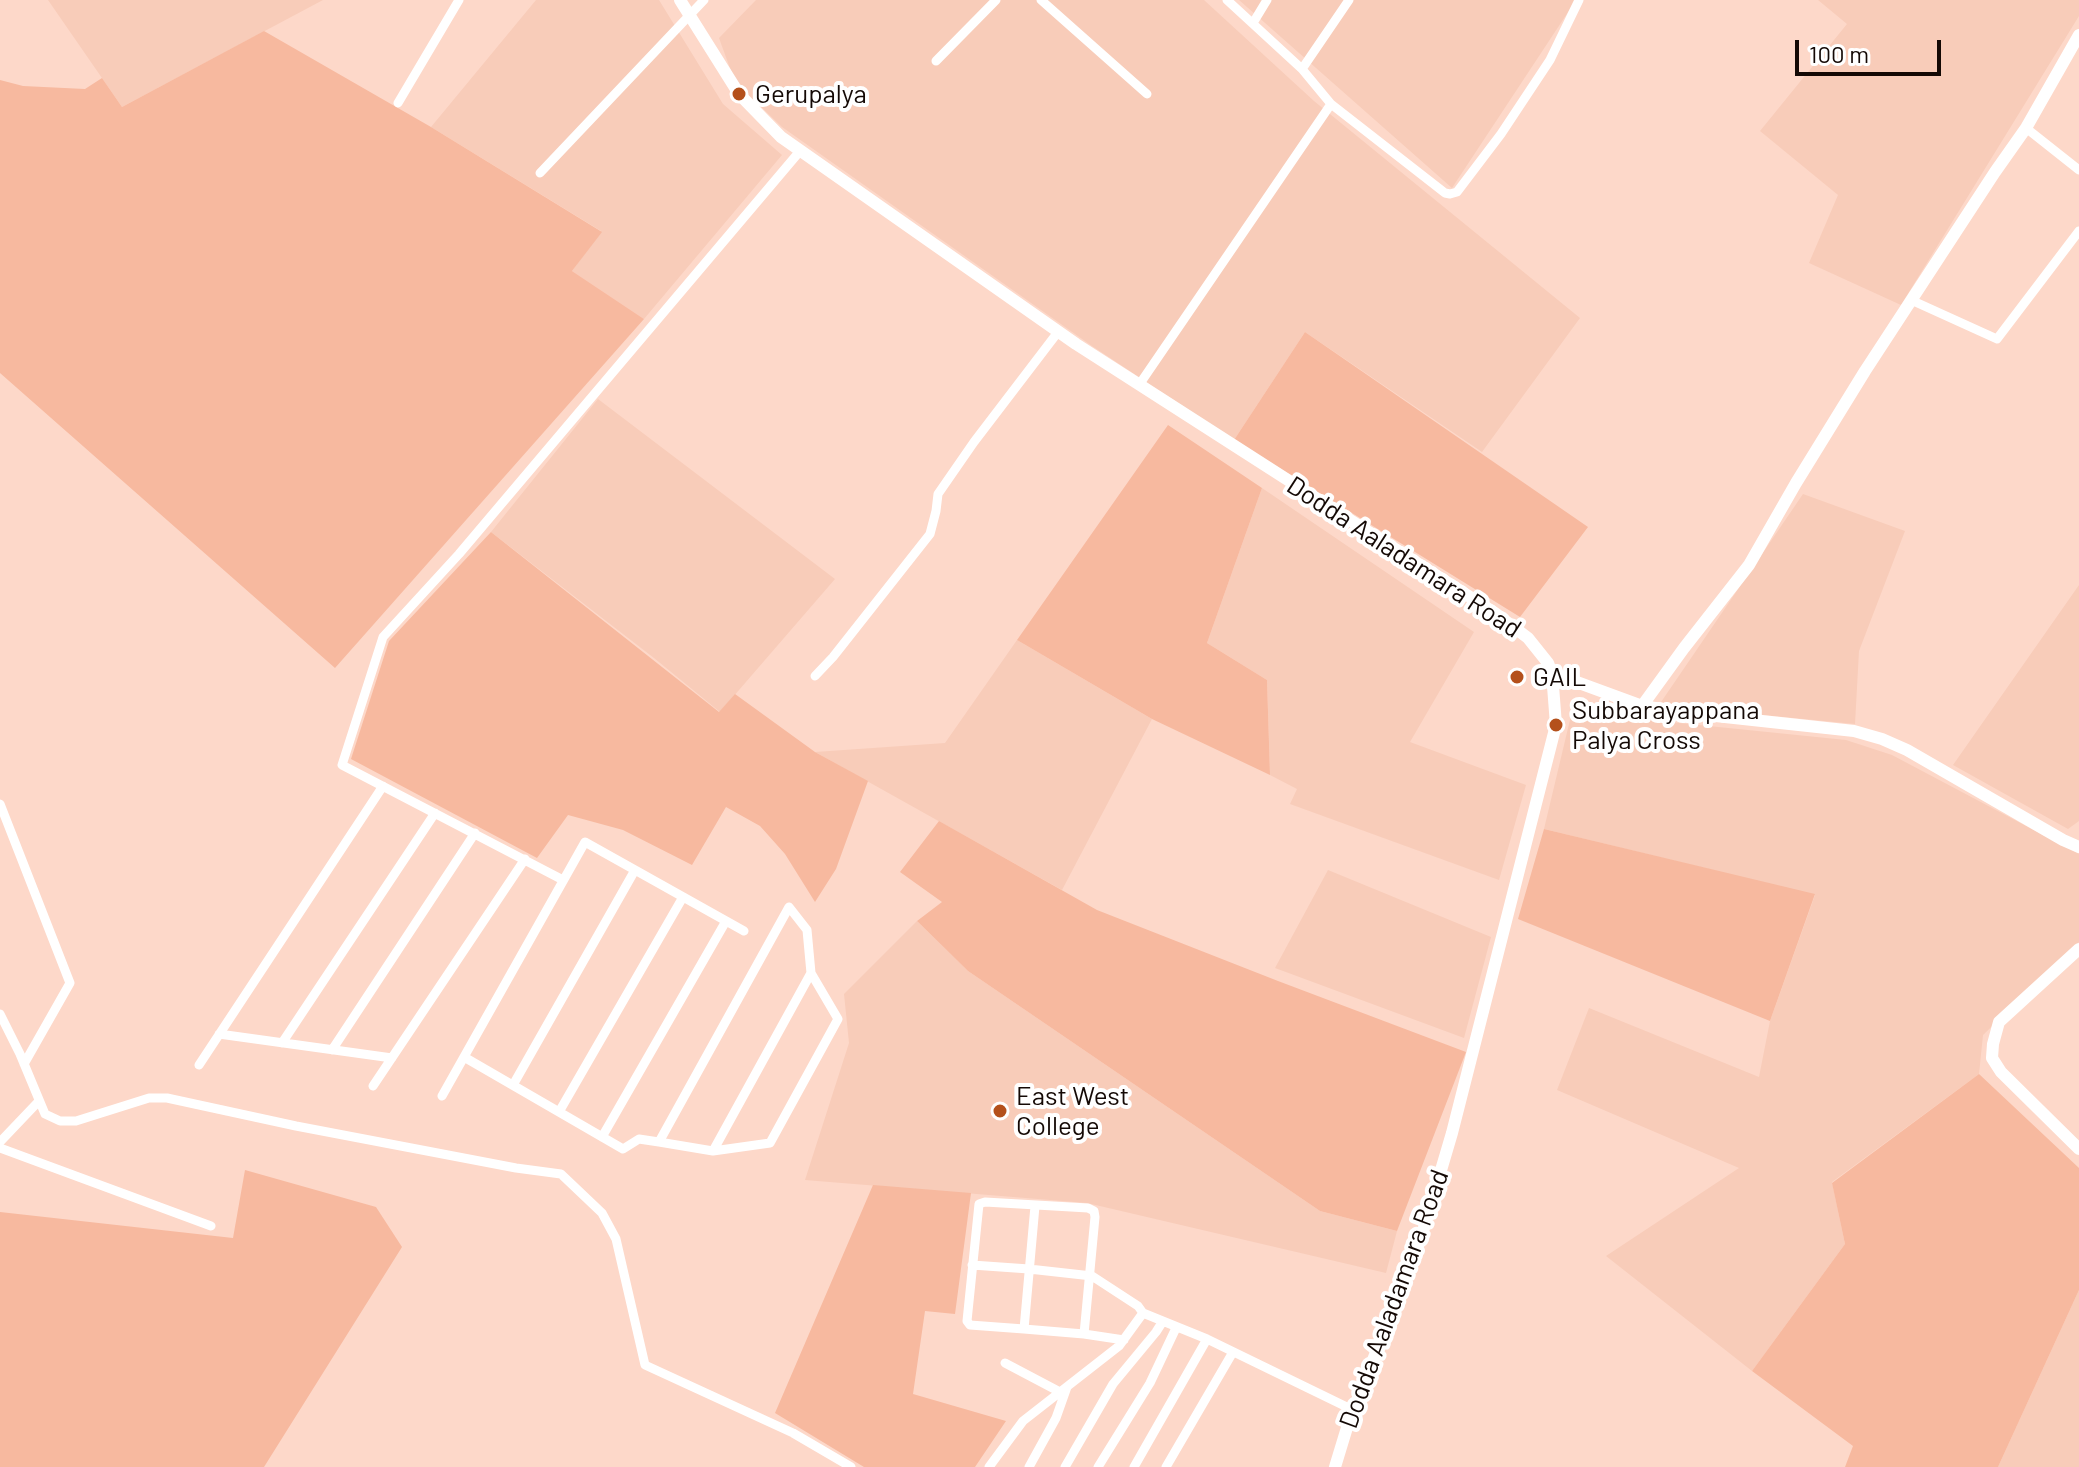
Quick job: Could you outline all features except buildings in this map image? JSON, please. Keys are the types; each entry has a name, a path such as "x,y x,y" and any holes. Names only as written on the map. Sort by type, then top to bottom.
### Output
{"main road":[{"name":"Dodda Aaladamara Road","path":"680,0 739,94 781,137 1058,332 1495,613 1528,638 1548,663 1552,673 1556,725 1452,1133 1421,1238 1353,1410 1335,1467"},
{"path":"1642,706 1749,565 1796,483 1911,300 2026,128 2079,35"},
{"path":"1552,673 1642,706 1854,731 1882,739 2079,847"},
{"path":"2079,949 1999,1022 1992,1058 2001,1072 2079,1149"}],"street":[{"path":"398,103 459,0"},
{"path":"540,173 704,0"},
{"path":"936,61 996,0"},
{"path":"1041,0 1147,94"},
{"path":"1227,0 1302,69 1331,104 1445,193 1455,194 1501,134 1550,60 1579,0"},
{"path":"1253,23 1267,0"},
{"path":"1302,69 1349,0"},
{"path":"1139,385 1331,104"},
{"path":"2026,128 2079,170"},
{"path":"563,880 342,765 383,637 459,554 800,151"},
{"path":"1911,300 1997,339 2079,231"},
{"path":"815,676 930,534 938,494 1058,332"},
{"path":"199,1065 383,786"},
{"path":"0,804 70,983 24,1064"},
{"path":"282,1043 435,813"},
{"path":"332,1050 475,833"},
{"path":"442,1096 585,842 744,931"},
{"path":"373,1086 525,859"},
{"path":"513,1085 635,870"},
{"path":"559,1112 683,897"},
{"path":"464,1057 623,1149 639,1139 713,1151 770,1143 838,1019 811,973 807,930 789,907 659,1142"},
{"path":"602,1137 726,921"},
{"path":"713,1151 811,973"},
{"path":"0,1014 45,1114 60,1121 76,1121 149,1098 167,1098 296,1126 561,1174 602,1213 616,1239 645,1365 793,1433 851,1467"},
{"path":"219,1034 392,1058"},
{"path":"39,1101 0,1145 211,1226"},
{"path":"1084,1334 1094,1211 1088,1208 979,1204 967,1321 970,1325 1124,1340"},
{"path":"1024,1329 1035,1206"},
{"path":"972,1265 1095,1277 1138,1306 1143,1313 1207,1339 1353,1410"},
{"path":"989,1467 1018,1426 1116,1348 1143,1313"},
{"path":"1065,1467 1113,1384 1163,1321"},
{"path":"1098,1467 1150,1383 1176,1328"},
{"path":"1134,1467 1207,1339"},
{"path":"1166,1467 1233,1352"},
{"path":"1005,1363 1064,1389"},
{"path":"1029,1467 1058,1414 1064,1389"}],"shaded area":[{"path":"48,0 323,0 122,107"},
{"path":"536,0 659,0 723,104 782,155 644,319 572,271 601,231 431,127"},
{"path":"756,0 1204,0 1314,101 1580,318 1482,452 1305,332 1234,440 1092,346 782,127 735,82 719,38"},
{"path":"1239,0 1576,0 1452,188"},
{"path":"1818,0 2079,0 2079,16 1901,305 1809,263 1838,195 1760,131 1847,24"},
{"path":"264,31 431,127 602,232 572,271 644,319 335,668 0,373 0,80 23,86 85,89 102,78 122,107"},
{"path":"1305,332 1588,527 1520,617 1234,440"},
{"path":"598,399 835,579 720,712 491,532"},
{"path":"1168,425 1262,488 1207,643 1267,680 1270,775 1152,719 1017,640"},
{"path":"1262,488 1474,632 1410,742 1526,785 1499,880 1290,804 1297,789 1270,775 1267,680 1207,643"},
{"path":"1803,494 1905,531 1859,651 1855,724 1659,705"},
{"path":"491,532 719,712 735,694 815,752 868,781 836,869 815,902 785,854 760,826 726,807 692,865 623,830 568,815 537,858 351,759 389,641"},
{"path":"2079,585 2079,821 2068,829 1953,765"},
{"path":"1017,640 1152,719 1062,890 815,752 945,743"},
{"path":"1574,703 1630,718 1846,740 1892,755 2079,854 2079,942 1983,1035 1979,1074 1832,1182 1845,1244 1752,1371 1606,1256 1739,1168 1557,1090 1589,1008 1759,1077 1770,1021 1815,895 1544,829"},
{"path":"939,821 1097,910 1466,1052 1397,1231 1320,1211 968,971 917,921 942,902 900,872"},
{"path":"1544,829 1815,894 1770,1021 1518,919"},
{"path":"1328,870 1491,937 1464,1038 1275,968"},
{"name":"East West College","path":"917,921 968,971 1320,1211 1397,1231 1386,1273 1087,1203 805,1180 849,1043 844,994"},
{"path":"1979,1074 2079,1168 2079,1290 1998,1467 1845,1467 1853,1446 1752,1371 1845,1244 1832,1183"},
{"path":"245,1170 376,1207 402,1247 264,1467 0,1467 0,1212 233,1238"},
{"path":"873,1185 971,1193 955,1314 925,1311 913,1394 1006,1421 975,1467 864,1467 775,1413"},
{"path":"2079,1290 2079,1467 1998,1467"}],"place":[{"name":"Gerupalya","path":"739,94"},
{"name":"GAIL","path":"1517,677"},
{"name":"Subbarayappana Palya Cross","path":"1556,725"},
{"name":"East West College","path":"1000,1111"}]}
